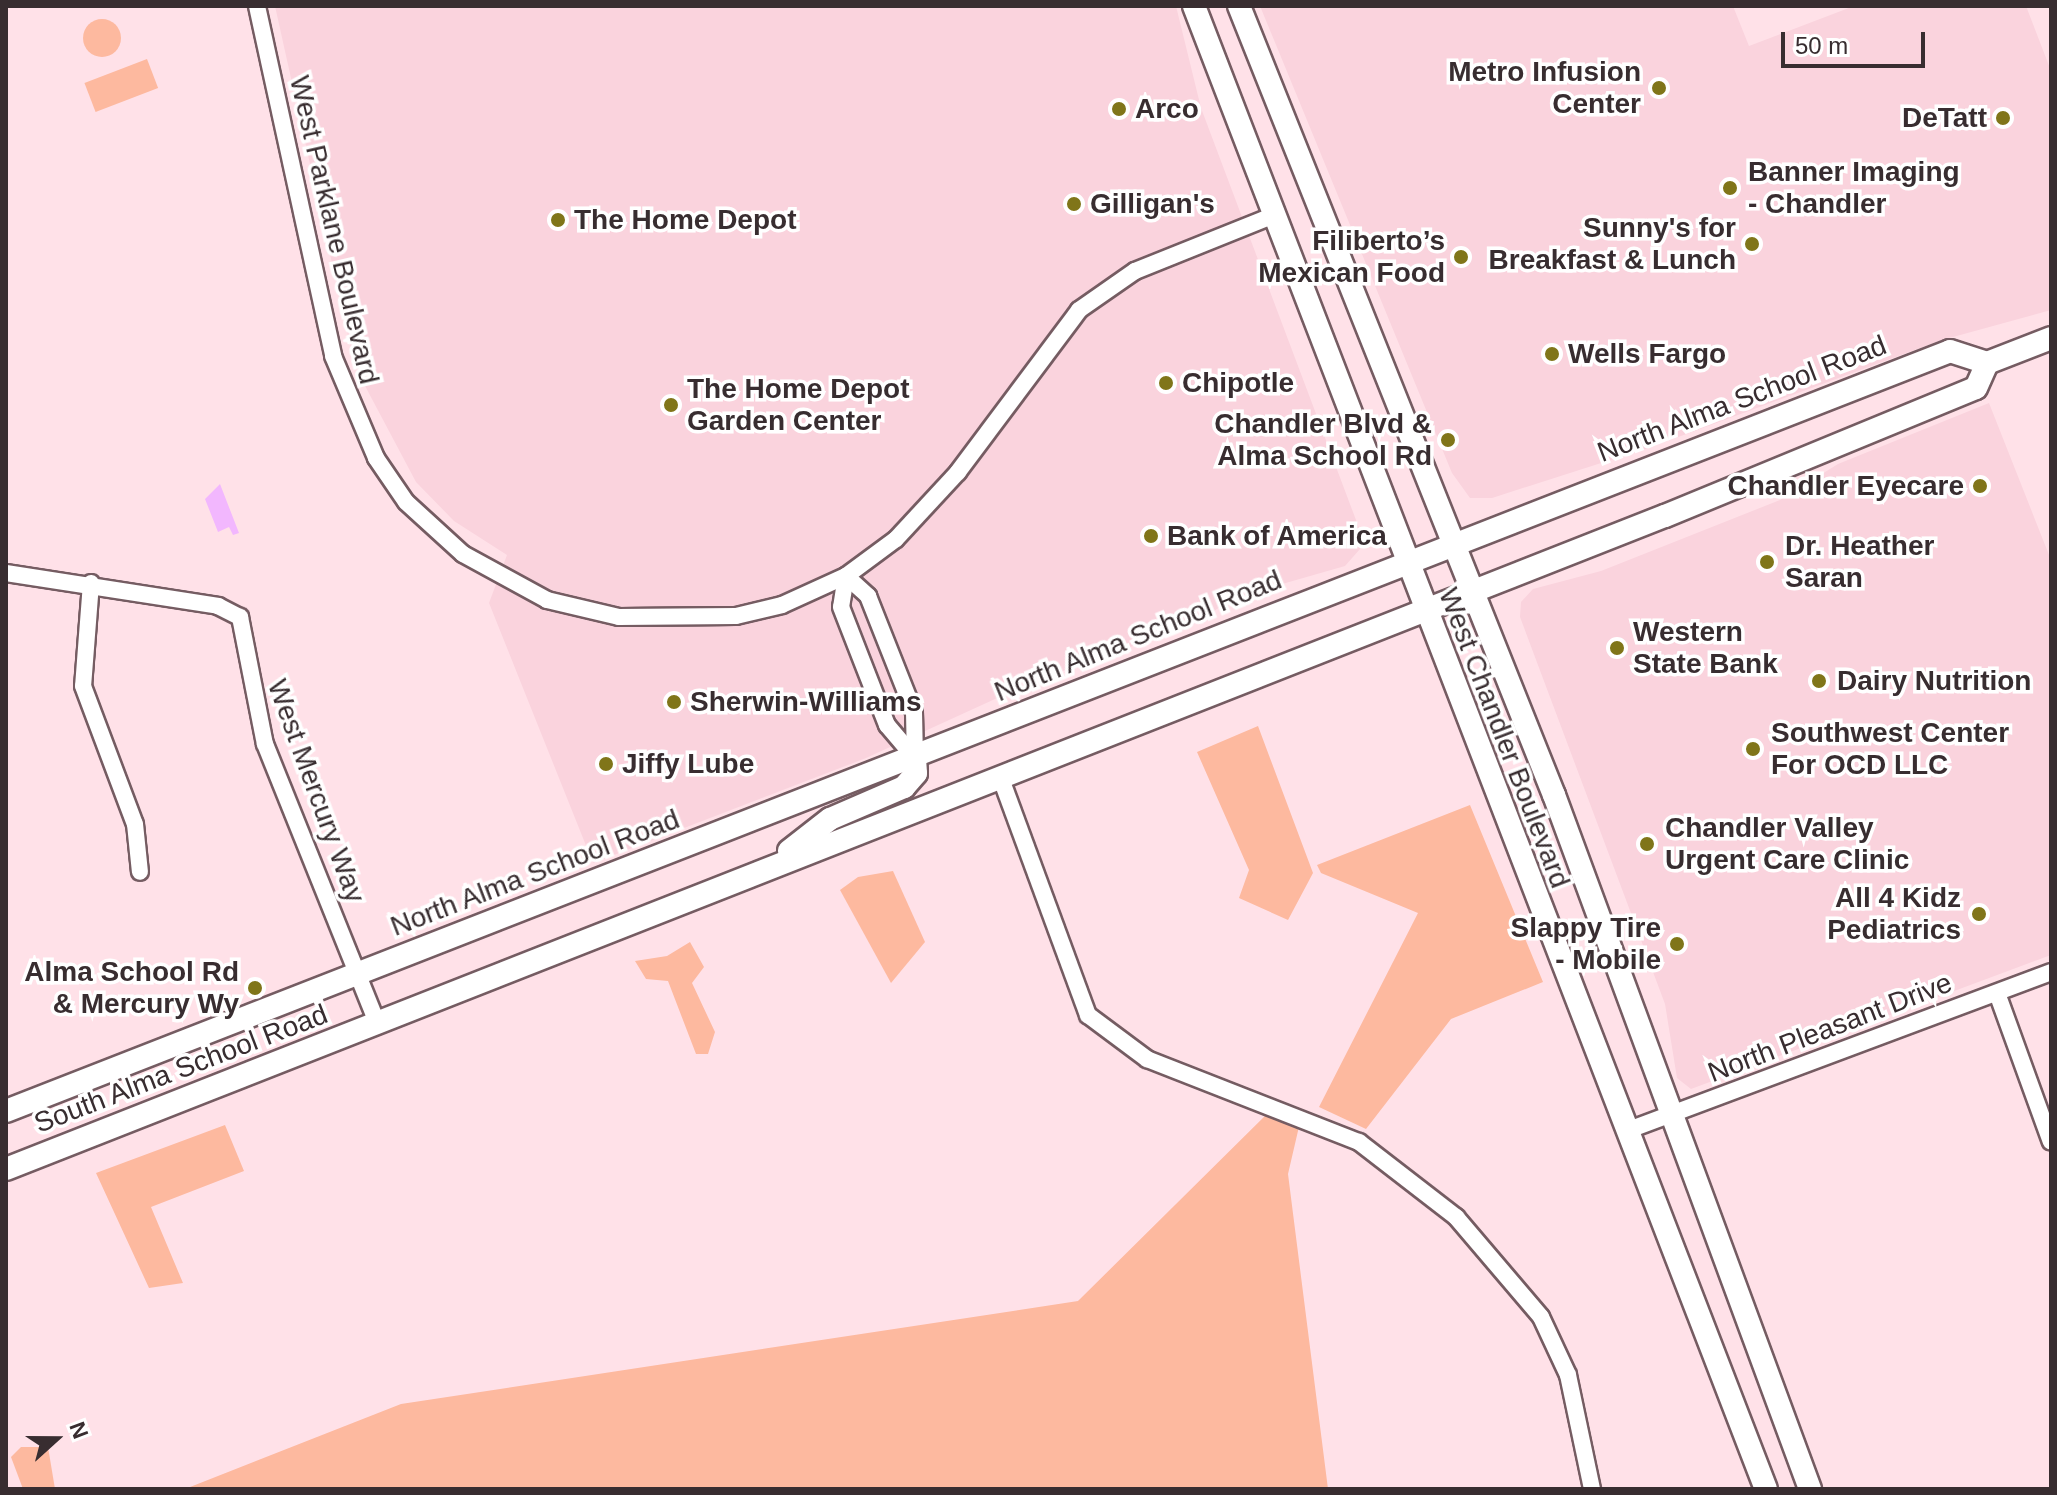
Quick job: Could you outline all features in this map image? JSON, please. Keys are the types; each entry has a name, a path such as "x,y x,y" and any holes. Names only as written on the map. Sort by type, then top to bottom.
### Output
{"main road":[{"name":"West Chandler Boulevard","path":"1194,6 1421,610 1766,1489"},
{"name":"West Chandler Boulevard","path":"1239,6 1473,590 1810,1489"},
{"path":"378,1025 769,866 1473,590 1976,388 1987,363 2051,338"},
{"name":"North Alma School Road","path":"357,974 915,758 1403,562 1950,351 1987,363"},
{"path":"769,866 830,819 904,787 916,773 915,758"},
{"name":"South Alma School Road","path":"6,1111 357,974"},
{"name":"South Alma School Road","path":"6,1169 378,1025"}],"street":[{"name":"West Parklane Boulevard","path":"257,6 343,392 376,458 434,531 511,584 619,617 736,616 782,605 846,576 896,539 958,472 1079,310 1135,271 1272,216"},
{"path":"6,573 91,583 83,686 135,824 140,872"},
{"path":"846,576 868,596 914,712 915,758"},
{"path":"846,576 847,621 887,725 915,758"},
{"name":"West Mercury Way","path":"91,583 218,606 240,617 265,744 378,1025"},
{"path":"1000,776 1088,1015 1116,1042 1359,1142 1408,1174 1504,1265 1568,1375 1592,1489"},
{"name":"North Pleasant Drive","path":"1626,1131 2051,972"},
{"path":"1997,993 2051,1142"}],"shaded area":[{"path":"275,6 1176,6 1201,108 1359,528 1360,549 1345,566 1230,599 1200,622 1032,682 866,758 593,863 489,603 507,555 454,521 416,482 355,367"},
{"path":"1260,6 1733,6 1749,46 1854,6 2026,6 2051,71 2051,310 1942,340 1651,447 1492,498 1470,498 1452,473"},
{"path":"102,19 116,24 121,38 116,52 102,57 88,52 83,38 88,24"},
{"path":"147,59 158,88 96,112 84,83"},
{"path":"1989,403 2051,560 2051,955 1691,1089 1677,1078 1665,1004 1520,617 1521,602 1533,589 1601,571 1780,500 1838,464"},
{"path":"220,484 239,533 233,535 229,527 218,532 205,499"},
{"path":"1258,726 1313,873 1288,920 1239,898 1249,870 1197,752"},
{"path":"1470,805 1543,982 1451,1019 1366,1129 1319,1107 1418,913 1321,873 1317,865"},
{"path":"893,871 925,942 891,983 840,890 858,877"},
{"path":"690,942 704,967 692,983 715,1032 708,1054 696,1054 668,981 646,979 635,961 667,956"},
{"path":"1275,1106 1301,1118 1288,1174 1328,1489 185,1489 401,1404 1078,1301"},
{"path":"225,1125 244,1171 151,1207 183,1283 149,1288 96,1173"},
{"path":"21,1447 48,1447 55,1489 23,1489 11,1457"}],"place":[{"name":"Metro Infusion Center","path":"1659,88"},
{"name":"Arco","path":"1119,109"},
{"name":"DeTatt","path":"2003,118"},
{"name":"Banner Imaging - Chandler","path":"1730,188"},
{"name":"Gilligan's","path":"1074,204"},
{"name":"The Home Depot","path":"558,220"},
{"name":"Sunny's for Breakfast & Lunch","path":"1752,244"},
{"name":"Filiberto’s Mexican Food","path":"1461,257"},
{"name":"Wells Fargo","path":"1552,354"},
{"name":"Chipotle","path":"1166,383"},
{"name":"The Home Depot Garden Center","path":"671,405"},
{"name":"Chandler Blvd & Alma School Rd","path":"1448,440"},
{"name":"Chandler Eyecare","path":"1980,486"},
{"name":"Bank of America","path":"1151,536"},
{"name":"Dr. Heather Saran","path":"1767,562"},
{"name":"Western State Bank","path":"1617,648"},
{"name":"Dairy Nutrition","path":"1819,681"},
{"name":"Sherwin-Williams","path":"674,702"},
{"name":"Southwest Center For OCD LLC","path":"1753,749"},
{"name":"Jiffy Lube","path":"606,764"},
{"name":"Chandler Valley Urgent Care Clinic","path":"1647,844"},
{"name":"All 4 Kidz Pediatrics","path":"1979,914"},
{"name":"Slappy Tire - Mobile","path":"1677,944"},
{"name":"Alma School Rd & Mercury Wy","path":"255,988"}]}
